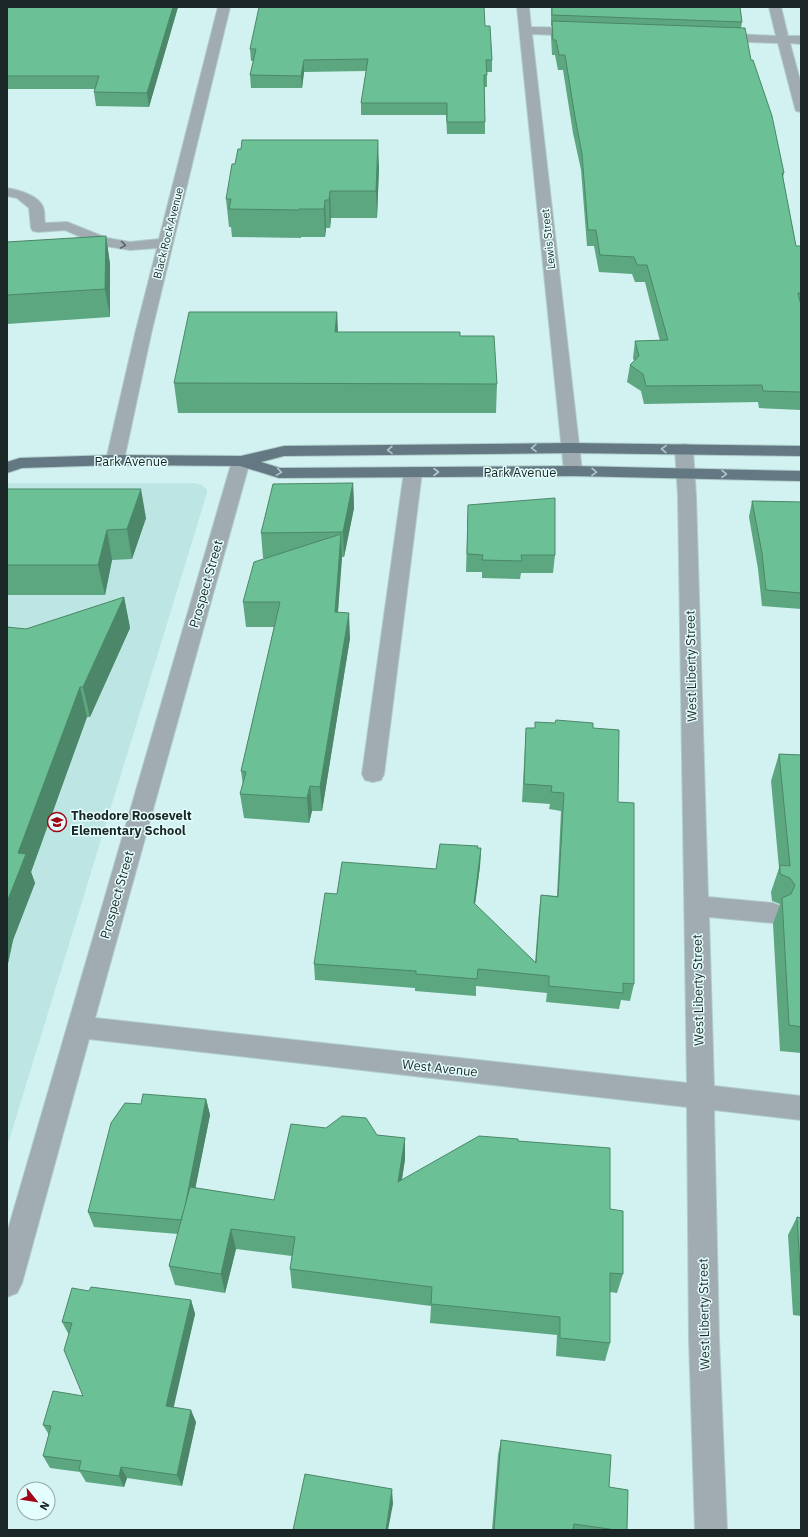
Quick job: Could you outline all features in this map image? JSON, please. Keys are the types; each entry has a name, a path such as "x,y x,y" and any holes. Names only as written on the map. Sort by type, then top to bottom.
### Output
{"main road":[{"name":"Park Avenue","path":"241,462 284,451 570,448 801,451"},
{"name":"Park Avenue","path":"11,463 115,460 241,462 279,473 573,471 801,476"}],"street":[{"name":"Black Rock Avenue","path":"115,460 165,243 224,7"},
{"name":"Lewis Street","path":"522,7 573,471"},
{"path":"775,7 801,108"},
{"path":"525,30 596,33"},
{"path":"705,37 801,40"},
{"path":"7,192 22,195 36,207 38,228 67,226 104,242 130,246 165,243"},
{"name":"West Liberty Street","path":"684,449 686,473 701,1097 704,1339 711,1530"},
{"name":"Prospect Street","path":"7,1283 241,462"},
{"path":"373,774 413,472"},
{"path":"696,906 773,913"},
{"name":"West Avenue","path":"80,1027 801,1108"}],"shaded area":[{"name":"Theodore Roosevelt Elementary School","path":"7,483 194,483 202,485 207,490 207,493 7,1147"}],"building":[{"path":"7,7 173,7 147,93 94,92 99,76 7,76"},
{"path":"259,7 484,7 485,26 490,26 492,60 486,60 487,75 484,75 485,122 447,122 447,103 361,103 368,59 304,60 301,76 250,75 256,49 250,49"},
{"path":"552,7 740,7 742,22 552,15"},
{"path":"552,21 745,28 751,60 753,60 772,116 784,173 782,173 796,246 801,246 801,293 798,293 801,305 801,392 763,391 762,385 646,386 643,374 630,365 639,356 635,341 668,340 647,265 637,265 634,257 600,255 596,230 588,230 582,154 565,55 559,55 556,40 553,40"},
{"path":"242,140 378,140 376,191 330,191 329,200 325,200 324,209 229,209 231,199 226,199 232,164 235,164 238,149 241,149"},
{"path":"106,236 105,289 7,295 7,242"},
{"path":"189,312 337,312 335,332 460,332 460,336 494,336 497,384 174,383"},
{"path":"353,483 343,532 261,533 273,484"},
{"path":"7,489 141,489 127,529 107,530 98,565 7,565"},
{"path":"555,498 555,555 521,555 522,561 482,560 483,555 467,554 468,505"},
{"path":"752,501 801,502 801,593 766,590 762,553"},
{"path":"341,534 335,612 349,613 320,787 310,786 307,798 240,794 246,772 241,771 280,602 243,602 254,562"},
{"path":"124,597 83,687 80,687 18,853 26,854 7,902 7,627 26,629"},
{"path":"556,720 593,723 593,728 619,730 618,802 634,803 634,984 623,983 623,993 549,986 549,976 478,969 477,979 416,974 416,971 314,964 325,893 337,894 342,862 436,869 440,844 478,846 477,848 481,848 474,903 536,963 541,895 558,897 564,793 551,792 552,786 524,784 526,728 535,728 535,722 555,723"},
{"path":"779,754 801,755 801,1027 789,1025 782,898 791,894 795,885 790,878 780,874 780,865 790,866"},
{"path":"143,1094 206,1099 185,1207 181,1220 88,1212 111,1123 125,1103 141,1104"},
{"path":"342,1116 366,1118 377,1135 405,1138 398,1182 479,1136 518,1139 518,1141 610,1148 610,1209 623,1211 623,1274 610,1273 610,1343 560,1338 560,1317 431,1304 432,1287 290,1269 295,1237 231,1229 221,1274 169,1266 190,1187 274,1200 291,1124 326,1128"},
{"path":"797,1217 801,1218 801,1283"},
{"path":"91,1287 191,1300 166,1406 191,1410 177,1475 121,1467 119,1476 79,1470 81,1461 43,1456 51,1426 43,1425 53,1391 83,1396 64,1350 72,1323 62,1322 72,1288 89,1291"},
{"path":"501,1440 611,1455 609,1487 628,1490 627,1530 616,1530 574,1524 573,1530 494,1530"},
{"path":"305,1474 392,1489 386,1530 293,1530"}],"place":[{"name":"Theodore Roosevelt Elementary School","path":"57,822"}]}
